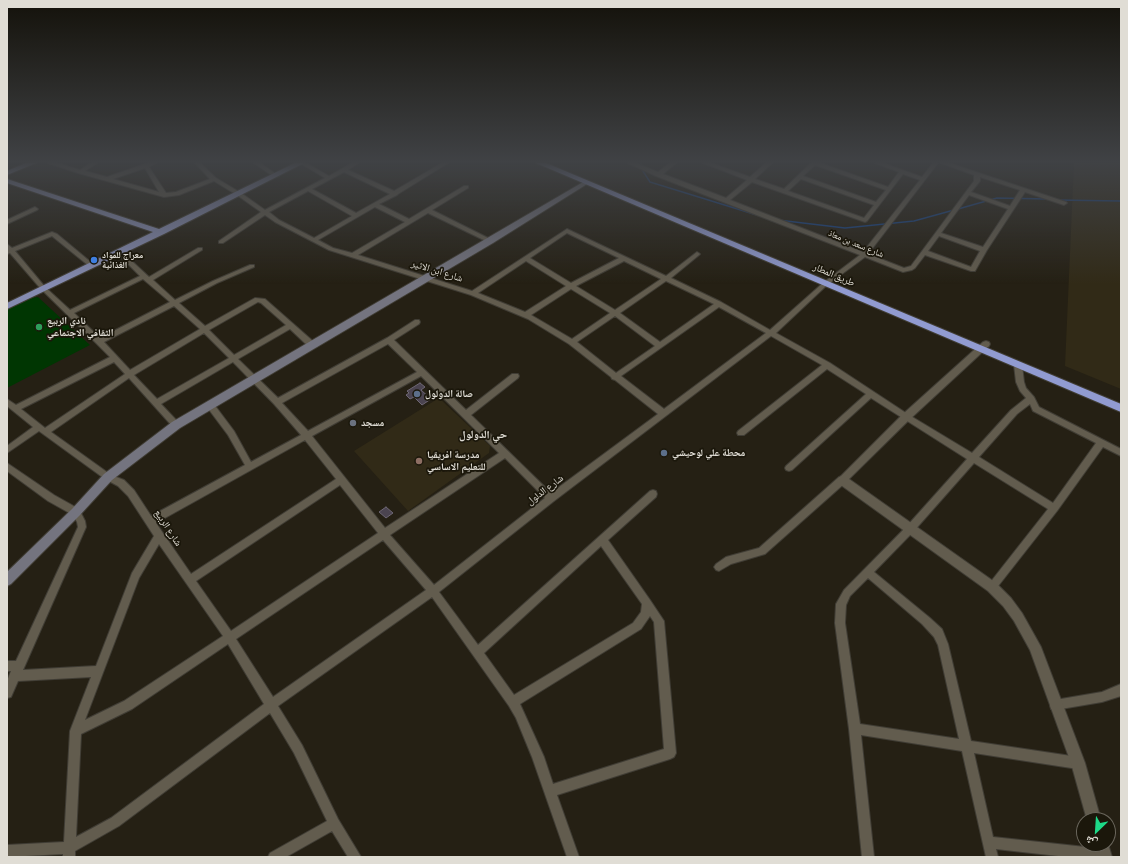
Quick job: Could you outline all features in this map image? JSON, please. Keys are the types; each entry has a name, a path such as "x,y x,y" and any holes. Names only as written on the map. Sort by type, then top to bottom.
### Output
{"highway":[{"name":"طريق المطار","path":"634,203 1050,374 1121,400"},
{"name":"طريق المطار","path":"645,203 828,283"},
{"name":"طريق المطار","path":"983,346 1018,364 1050,374 1121,408"}],"main road":[{"path":"63,203 158,233"},
{"path":"72,203 158,233"},
{"path":"7,306 220,203"},
{"path":"7,580 76,512 108,477 176,425 552,203"}],"street":[{"name":"شارع ابن الاثير","path":"252,203 277,221 331,249 474,293 526,316 572,342 664,414"},
{"path":"221,242 265,212 281,203"},
{"path":"334,203 357,216"},
{"path":"314,240 379,203"},
{"path":"352,256 438,203"},
{"name":"شارع سعد بن معاذ","path":"732,203 897,270 910,269 924,252"},
{"path":"816,203 865,220 877,204"},
{"name":"شارع الدلول","path":"69,852 115,822 271,705 433,591 551,498 771,333 828,283 863,256 905,203"},
{"path":"960,203 924,252 973,270 1013,203"},
{"path":"997,203 1010,208"},
{"path":"376,205 408,221"},
{"path":"7,222 35,209"},
{"path":"427,210 490,241"},
{"path":"474,293 567,231 667,278 719,304 771,333 827,365 906,417 1054,508"},
{"path":"91,265 52,234 8,250 43,288 99,341 176,425"},
{"path":"938,234 984,250"},
{"path":"69,313 147,278 200,249"},
{"path":"119,252 204,329 277,402 307,436 384,534 433,591 476,652 514,702 538,757 573,857"},
{"path":"572,342 667,278 697,254"},
{"path":"526,316 570,286 624,258"},
{"path":"527,259 615,313 660,346"},
{"path":"99,341 174,302 252,266"},
{"path":"7,450 42,430 204,329 257,300 263,301 312,345"},
{"path":"616,376 719,304"},
{"path":"277,402 389,340 417,322"},
{"path":"156,403 290,326"},
{"path":"389,340 504,454 551,498"},
{"path":"719,567 729,560 762,551 842,480 906,417 983,346"},
{"path":"16,408 115,358"},
{"path":"1018,364 1020,382 1036,409 1121,453"},
{"path":"741,433 827,365"},
{"path":"151,521 422,372"},
{"path":"465,415 515,376"},
{"path":"789,468 871,394"},
{"path":"868,857 854,729 840,623 841,604 847,593 910,529 1014,412 1031,399"},
{"name":"شارع الربيع","path":"7,402 42,430 108,477 121,483 131,492 151,521 159,536 230,638 298,749 334,823 355,857"},
{"path":"210,405 231,433 250,467"},
{"path":"992,587 1054,508 1102,442"},
{"path":"76,731 128,705 504,454"},
{"path":"7,466 50,498 76,512 82,521 79,533 52,596 7,693"},
{"path":"190,580 341,480"},
{"path":"842,480 992,587 1007,602 1018,617 1035,647 1055,705 1078,763 1092,812"},
{"path":"476,652 653,494"},
{"path":"7,851 69,852 76,731 135,576 159,536"},
{"path":"550,791 670,753 659,621 602,540"},
{"path":"867,572 938,632 943,644 992,857"},
{"path":"514,702 637,626 646,614 647,603"},
{"path":"7,666 17,671 99,671"},
{"path":"1055,705 1102,697 1120,692"},
{"path":"854,729 1078,763"},
{"path":"274,857 334,823"},
{"path":"988,842 1076,850"}],"shaded area":[{"path":"1072,203 1121,203 1121,389 1065,366"},
{"path":"439,398 490,446 489,453 408,511 354,451"}],"green space":[{"name":"نادي الربيع الثقافي الاجتماعي","path":"38,297 90,345 7,388 7,309 29,298"}],"building":[{"name":"صالة الدولول","path":"420,383 425,387 421,390 431,399 422,405 414,397 410,399 406,395 409,393 407,391"},
{"path":"386,507 393,513 386,518 379,512"}],"waterway":[{"path":"719,203 757,215"},
{"path":"958,209 978,203"},
{"path":"778,220 845,228 914,221 954,210"}],"place":[{"name":"معراج للمواد الغذائية","path":"94,260"},
{"name":"نادي الربيع الثقافي الاجتماعي","path":"39,327"},
{"name":"صالة الدولول","path":"417,394"},
{"name":"مسجد","path":"353,423"},
{"name":"محطة علي لوحيشي","path":"664,453"},
{"name":"مدرسة افريقيا للتعليم الاساسي","path":"419,461"}],"district":[{"name":"حي الدولول","path":"483,435"}]}
